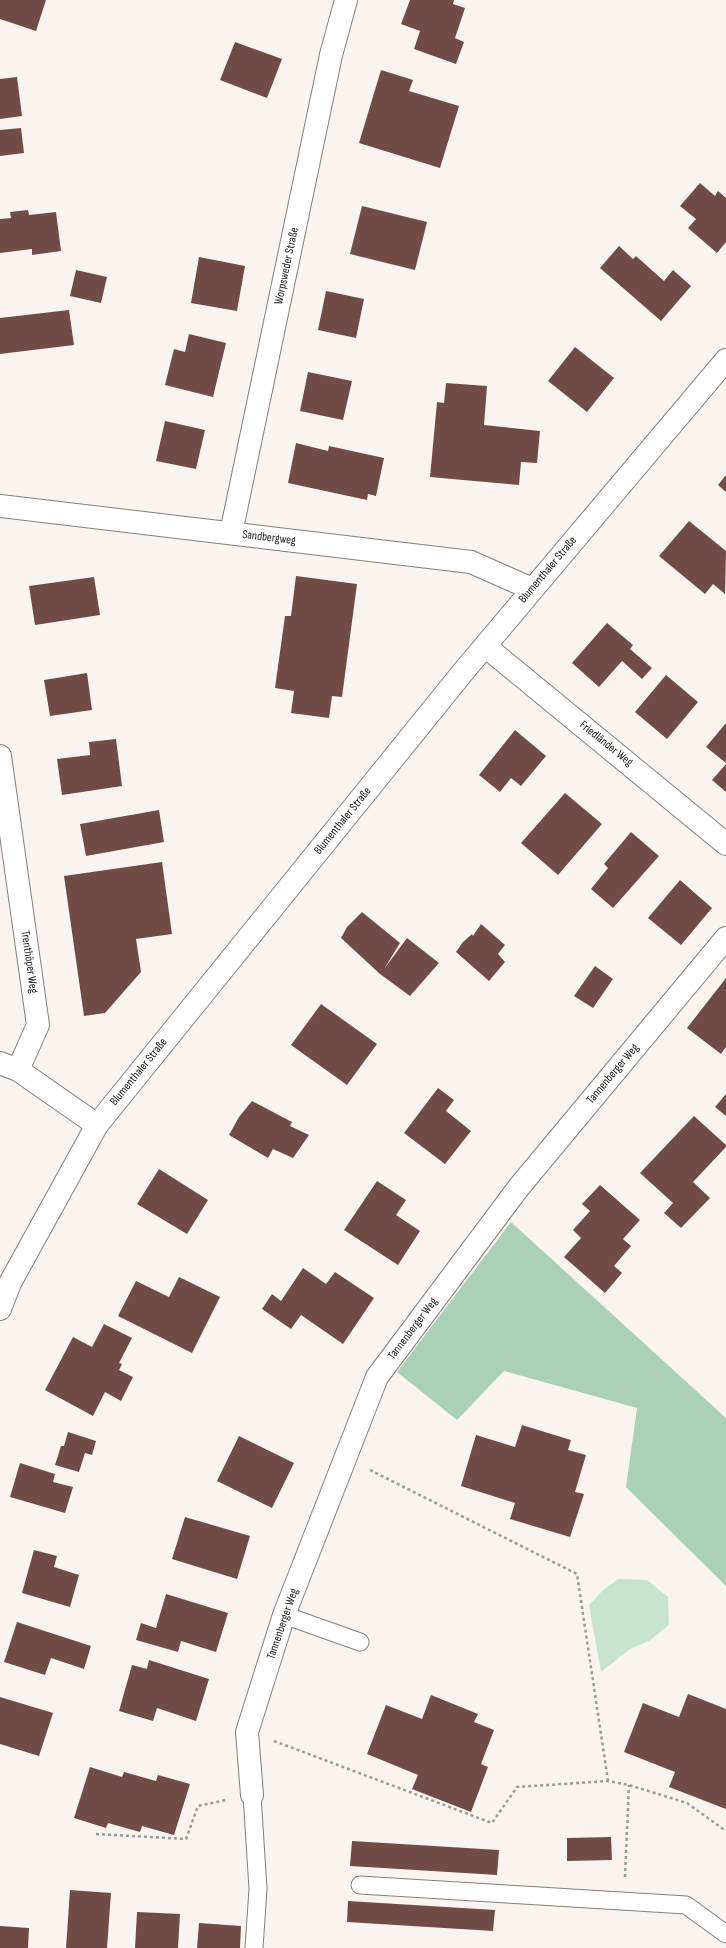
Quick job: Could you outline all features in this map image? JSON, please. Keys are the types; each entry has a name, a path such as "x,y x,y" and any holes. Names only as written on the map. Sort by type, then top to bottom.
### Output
{"street":[{"name":"Worpsweder Straße","path":"231,533 329,62 346,0"},
{"name":"Blumenthaler Straße","path":"0,1309 10,1283 97,1125 485,646 726,360"},
{"name":"Sandbergweg","path":"0,506 470,562 532,589"},
{"name":"Friedländer Weg","path":"485,646 726,844"},
{"name":"Trenthöper Weg","path":"0,756 38,1025 9,1067 97,1125"},
{"name":"Tannenberger Weg","path":"252,1795 247,1732 284,1615 377,1377 519,1187 726,938"}],"lane":[{"path":"284,1615 360,1642"},
{"path":"252,1795 258,1889 254,1948"},
{"path":"360,1885 686,1905 726,1934"}],"path":[{"path":"346,1458 577,1574 608,1781"},
{"path":"247,1732 492,1823 517,1787 608,1781 629,1785 687,1804 726,1831"},
{"path":"624,1902 629,1785"},
{"path":"96,1834 186,1839 198,1806 252,1795"}],"green space":[{"path":"511,1222 726,1418 726,1586 626,1487 637,1408 504,1371 457,1420 397,1372"},
{"path":"618,1579 647,1580 668,1597 669,1625 649,1641 630,1649 601,1672 589,1605 603,1590"}],"building":[{"path":"0,0 46,0 36,31 0,19"},
{"path":"410,0 454,0 453,4 465,8 455,38 464,42 456,64 414,49 420,31 401,24"},
{"path":"235,42 282,59 267,98 220,80"},
{"path":"381,70 413,80 409,91 459,106 440,168 359,143"},
{"path":"17,77 22,116 0,119 0,79"},
{"path":"21,128 24,153 0,156 0,130"},
{"path":"700,183 715,196 718,191 726,198 726,242 717,253 688,228 696,219 680,206"},
{"path":"362,206 427,222 415,270 350,254"},
{"path":"28,210 29,215 56,212 61,251 32,255 32,249 0,253 0,219 11,218 10,212"},
{"path":"619,246 633,259 636,256 664,281 673,270 691,286 661,321 600,268"},
{"path":"199,257 245,266 237,311 191,303"},
{"path":"76,270 107,277 101,303 70,296"},
{"path":"326,291 364,299 356,338 318,330"},
{"path":"69,310 74,345 0,354 0,318"},
{"path":"189,334 226,343 213,397 165,385 174,349 185,352"},
{"path":"575,347 614,378 587,412 548,381"},
{"path":"308,372 352,381 343,420 300,411"},
{"path":"446,383 487,386 484,425 540,431 537,463 521,462 519,485 430,477 437,402 444,403"},
{"path":"165,421 205,430 196,469 156,461"},
{"path":"296,443 328,451 329,446 384,458 376,496 368,494 367,500 288,483"},
{"path":"726,475 726,492 718,485"},
{"path":"689,521 726,551 725,594 713,584 705,594 659,556"},
{"path":"296,576 357,584 342,697 332,696 329,718 291,713 294,691 275,688 285,616 291,616"},
{"path":"94,577 100,615 35,625 29,586"},
{"path":"607,623 633,645 630,649 652,668 642,679 622,661 599,687 572,663"},
{"path":"87,673 92,710 50,716 44,680"},
{"path":"666,675 698,702 667,739 635,712"},
{"path":"726,723 726,763 706,747"},
{"path":"515,730 546,756 521,786 511,778 500,792 479,775"},
{"path":"116,739 122,786 62,795 57,759 90,755 89,742"},
{"path":"726,764 726,792 712,780"},
{"path":"565,793 602,824 558,875 521,843"},
{"path":"159,810 164,842 86,856 80,824"},
{"path":"631,832 659,856 613,908 591,889 608,868 604,864"},
{"path":"162,862 172,934 136,939 141,972 105,1013 84,1016 64,876"},
{"path":"680,880 712,908 681,945 648,918"},
{"path":"362,912 400,943 384,969 407,938 439,963 410,996 380,974 341,938 347,927"},
{"path":"481,924 505,945 498,954 505,962 489,981 456,952 463,942 472,934 473,936"},
{"path":"595,966 613,979 593,1008 574,996"},
{"path":"726,978 726,1047 721,1054 687,1028"},
{"path":"321,1004 377,1044 347,1085 291,1045"},
{"path":"438,1088 454,1100 446,1111 471,1131 445,1164 404,1133"},
{"path":"726,1094 726,1116 715,1107"},
{"path":"252,1101 292,1122 290,1126 309,1135 293,1158 273,1149 268,1158 229,1135 239,1117"},
{"path":"694,1116 726,1145 726,1147 693,1182 710,1198 681,1228 664,1213 673,1203 640,1173"},
{"path":"159,1169 208,1200 187,1234 137,1204"},
{"path":"377,1181 406,1200 396,1215 420,1231 398,1265 344,1230"},
{"path":"600,1185 640,1220 623,1239 631,1246 614,1266 622,1273 605,1293 564,1257 581,1238 573,1230 590,1211 582,1204"},
{"path":"303,1268 326,1284 335,1272 374,1298 343,1344 301,1315 291,1329 262,1309 272,1294 281,1301"},
{"path":"179,1277 220,1297 192,1353 118,1316 136,1281 169,1297"},
{"path":"104,1324 132,1338 119,1363 122,1364 119,1370 133,1377 121,1401 105,1392 93,1416 45,1390 73,1337 92,1347"},
{"path":"522,1425 571,1440 568,1450 586,1455 575,1492 584,1494 570,1537 510,1519 515,1503 461,1486 476,1435 515,1447"},
{"path":"68,1432 96,1441 92,1455 85,1453 79,1472 55,1465 61,1446 64,1446"},
{"path":"239,1436 294,1463 272,1508 217,1481"},
{"path":"20,1463 55,1474 53,1482 73,1487 65,1513 10,1497"},
{"path":"185,1517 250,1536 237,1579 172,1559"},
{"path":"34,1550 57,1556 54,1567 79,1575 70,1607 22,1593"},
{"path":"166,1594 228,1613 216,1652 181,1641 178,1652 136,1640 141,1623 156,1628"},
{"path":"17,1622 91,1646 84,1669 51,1658 45,1675 4,1662"},
{"path":"149,1660 209,1679 196,1721 157,1708 153,1721 119,1711 132,1665 147,1669"},
{"path":"688,1694 726,1709 726,1809 669,1787 675,1772 624,1752 643,1703 679,1717"},
{"path":"431,1695 478,1714 474,1722 494,1730 481,1764 488,1767 471,1812 412,1789 418,1775 367,1754 386,1705 422,1719"},
{"path":"0,1697 53,1713 39,1756 0,1744"},
{"path":"90,1767 122,1777 124,1772 156,1781 158,1775 190,1784 174,1835 142,1826 140,1832 108,1823 106,1828 74,1818"},
{"path":"611,1837 612,1860 567,1861 567,1838"},
{"path":"352,1841 499,1850 497,1875 350,1866"},
{"path":"70,1890 111,1893 107,1948 66,1948"},
{"path":"348,1901 495,1910 493,1931 347,1922"},
{"path":"137,1912 180,1914 178,1948 135,1948"},
{"path":"199,1923 241,1926 240,1948 197,1948"},
{"path":"0,1926 29,1928 28,1948 0,1948"}]}
